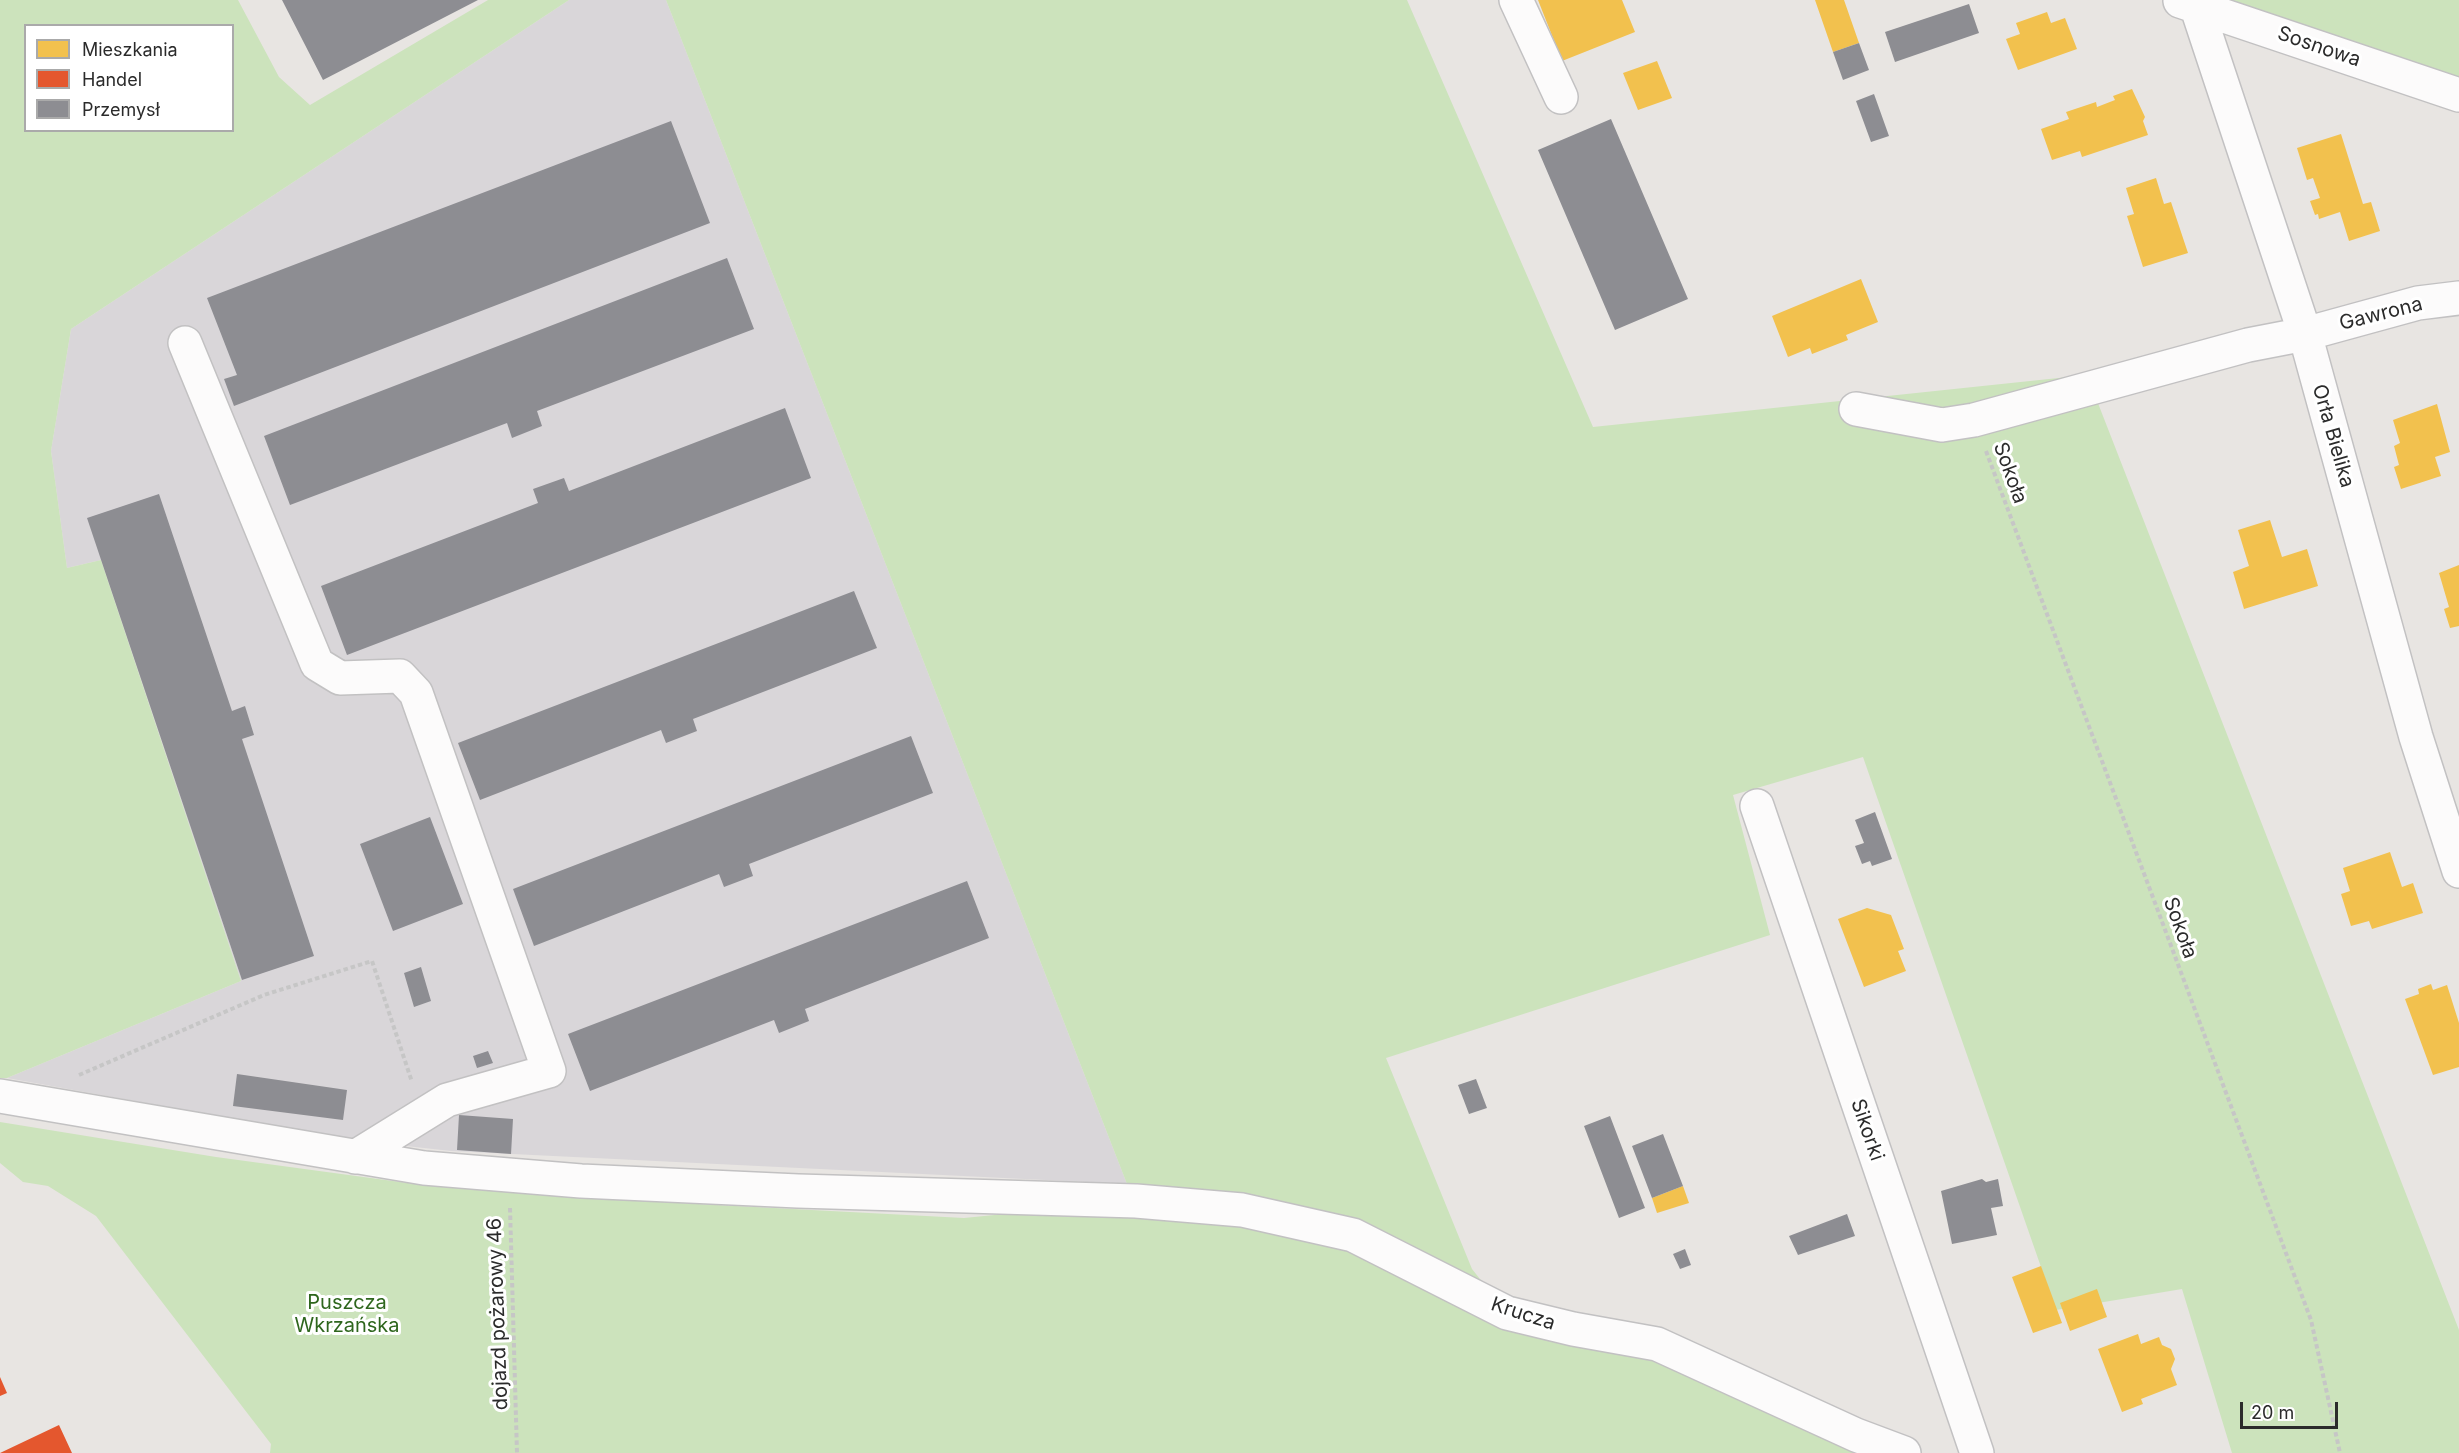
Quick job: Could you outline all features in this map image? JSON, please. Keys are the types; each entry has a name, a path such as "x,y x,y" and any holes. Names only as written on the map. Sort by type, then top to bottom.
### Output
{"street":[{"path":"1516,0 1561,97"},
{"name":"Sosnowa","path":"2187,2 2459,95"},
{"name":"Orła Bielika","path":"2187,2 2305,334 2416,737 2459,871"},
{"name":"Gawrona","path":"1856,409 1942,425 1974,420 2248,345 2305,334 2418,303 2459,298"},
{"path":"185,343 317,664 340,678 400,676 417,693 549,1071 447,1100 355,1157"},
{"name":"Sikorki","path":"1757,807 1977,1453"},
{"name":"Krucza","path":"0,1096 424,1168 798,1191 1136,1201 1242,1210 1353,1235 1506,1312 1573,1329 1657,1344 1856,1435 1904,1453"}],"path":[{"name":"Sokoła","path":"1974,420 2311,1320 2340,1453"},
{"path":"78,1076 264,995 372,961 423,1114"},
{"name":"dojazd pożarowy 46","path":"509,1175 518,1453"}],"shaded area":[{"path":"569,0 666,0 1127,1184 451,1151 352,1140 7,1078 241,981 101,560 67,568 51,451 71,329"}],"green space":[{"path":"0,0 238,0 279,77 310,105 488,0 569,0 71,329 51,451 67,568 101,560 241,981 7,1078 0,1078"},
{"name":"Puszcza Wkrzańska","path":"666,0 1407,0 1593,427 2087,375 2459,1330 2459,1453 2232,1453 2182,1289 2056,1310 1863,757 1733,795 1770,935 1386,1058 1472,1269 1507,1313 1573,1329 1904,1453 270,1453 271,1444 96,1216 48,1186 23,1182 0,1163 0,1122 216,1157 415,1184 679,1203 964,1218 1136,1201 1127,1184"},
{"path":"2200,0 2459,0 2459,81"}],"building: Mieszkania":[{"path":"1538,0 1622,0 1635,32 1562,61"},
{"path":"1815,0 1844,0 1859,43 1833,52"},
{"path":"2047,12 2051,23 2065,18 2077,49 2018,70 2006,39 2020,34 2016,23"},
{"path":"1657,61 1672,98 1638,110 1623,73"},
{"path":"2132,89 2145,117 2143,121 2148,135 2082,157 2080,151 2052,160 2041,129 2069,119 2066,112 2096,102 2097,107 2115,100 2113,96"},
{"path":"2341,134 2363,204 2371,202 2380,231 2349,241 2340,212 2319,219 2318,214 2315,215 2310,201 2320,198 2313,178 2307,180 2297,148"},
{"path":"2156,178 2164,204 2171,202 2188,253 2143,267 2127,216 2134,214 2126,188"},
{"path":"1861,279 1878,322 1846,335 1848,340 1812,354 1810,348 1788,357 1772,316"},
{"path":"2437,404 2450,452 2435,457 2441,476 2401,489 2394,467 2399,465 2394,446 2400,443 2393,420"},
{"path":"2270,520 2282,557 2307,549 2318,586 2244,609 2233,572 2249,566 2238,530"},
{"path":"2459,565 2459,626 2450,628 2444,609 2449,607 2439,573"},
{"path":"2390,852 2402,887 2413,883 2423,913 2372,929 2369,921 2351,926 2341,894 2350,891 2343,868"},
{"path":"1867,908 1891,915 1904,949 1898,951 1906,971 1864,987 1838,919"},
{"path":"2431,984 2433,990 2447,985 2459,1023 2459,1067 2433,1075 2405,999 2419,994 2418,989"},
{"path":"1683,1186 1689,1203 1657,1213 1652,1198"},
{"path":"2041,1266 2062,1323 2033,1333 2012,1277"},
{"path":"2097,1289 2107,1317 2070,1331 2060,1303"},
{"path":"2138,1334 2141,1344 2159,1337 2162,1345 2171,1349 2175,1359 2171,1369 2177,1385 2141,1399 2143,1404 2122,1412 2098,1349"}],"building: Handel":[{"path":"0,1377 7,1393 0,1396"},
{"path":"59,1425 72,1453 0,1453"}],"building: Przemysł":[{"path":"282,0 478,0 323,80"},
{"path":"1969,4 1979,33 1895,62 1885,32"},
{"path":"1859,43 1869,70 1843,80 1833,52"},
{"path":"1874,94 1889,136 1871,142 1856,101"},
{"path":"1611,119 1688,299 1615,330 1538,150"},
{"path":"671,121 710,223 234,406 224,379 237,375 207,298"},
{"path":"727,258 754,329 537,411 542,426 512,438 507,423 290,505 264,436"},
{"path":"785,408 811,478 347,655 321,586 538,503 533,489 564,478 569,491"},
{"path":"159,494 232,711 245,706 254,735 242,739 314,956 242,980 87,518"},
{"path":"854,591 877,648 693,719 697,731 666,743 661,730 480,800 458,743"},
{"path":"911,736 933,793 749,864 753,876 724,887 719,874 534,946 513,889"},
{"path":"1875,812 1892,859 1872,866 1870,861 1862,864 1855,846 1864,843 1855,820"},
{"path":"430,817 463,904 393,931 360,844"},
{"path":"967,881 989,938 805,1009 809,1021 779,1033 774,1020 590,1091 568,1034"},
{"path":"421,967 431,1001 414,1007 404,973"},
{"path":"488,1051 493,1063 477,1068 473,1056"},
{"path":"237,1074 347,1090 343,1120 233,1106"},
{"path":"1476,1079 1487,1108 1469,1114 1458,1085"},
{"path":"459,1115 513,1119 511,1154 457,1150"},
{"path":"1610,1116 1645,1208 1619,1218 1584,1126"},
{"path":"1663,1134 1683,1186 1652,1198 1632,1146"},
{"path":"1982,1179 1986,1182 1998,1179 2003,1206 1991,1208 1997,1235 1952,1244 1941,1191"},
{"path":"1847,1214 1855,1236 1798,1255 1789,1236"},
{"path":"1685,1249 1691,1265 1680,1269 1673,1254"}]}
